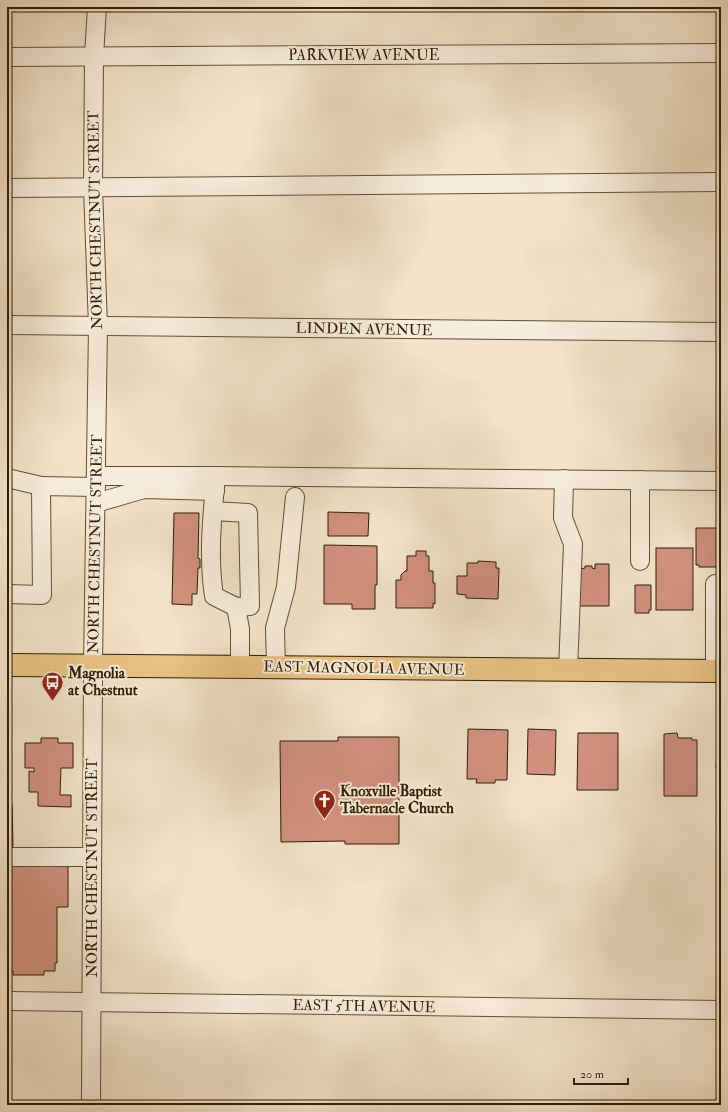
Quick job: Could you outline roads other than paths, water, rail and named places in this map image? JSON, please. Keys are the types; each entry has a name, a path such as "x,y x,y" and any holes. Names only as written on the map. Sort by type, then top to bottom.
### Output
{"main road":[{"name":"EAST MAGNOLIA AVENUE","path":"7,665 718,671"}],"street":[{"name":"NORTH CHESTNUT STREET","path":"91,1105 93,666 98,326 93,188 94,56 97,7"},
{"name":"PARKVIEW AVENUE","path":"7,57 721,53"},
{"path":"7,188 721,182"},
{"name":"LINDEN AVENUE","path":"7,325 721,332"},
{"path":"8,478 41,486 96,488 145,483 215,484 564,479 721,481"},
{"path":"564,479 563,518 573,544 568,670"},
{"path":"640,480 640,561"},
{"path":"96,488 145,483"},
{"path":"213,511 248,512 250,606 236,607 214,596 211,569 213,511 215,484"},
{"path":"7,594 42,595 41,486"},
{"path":"276,667 275,628 286,587 295,496"},
{"path":"718,671 718,607 715,584 721,584"},
{"path":"236,607 240,629 240,667"},
{"path":"7,857 92,857"},
{"name":"EAST 5TH AVENUE","path":"7,1001 721,1010"}],"place":[{"name":"Magnolia at Chestnut","path":"53,702"},
{"name":"Knoxville Baptist Tabernacle Church","path":"324,820"}]}
